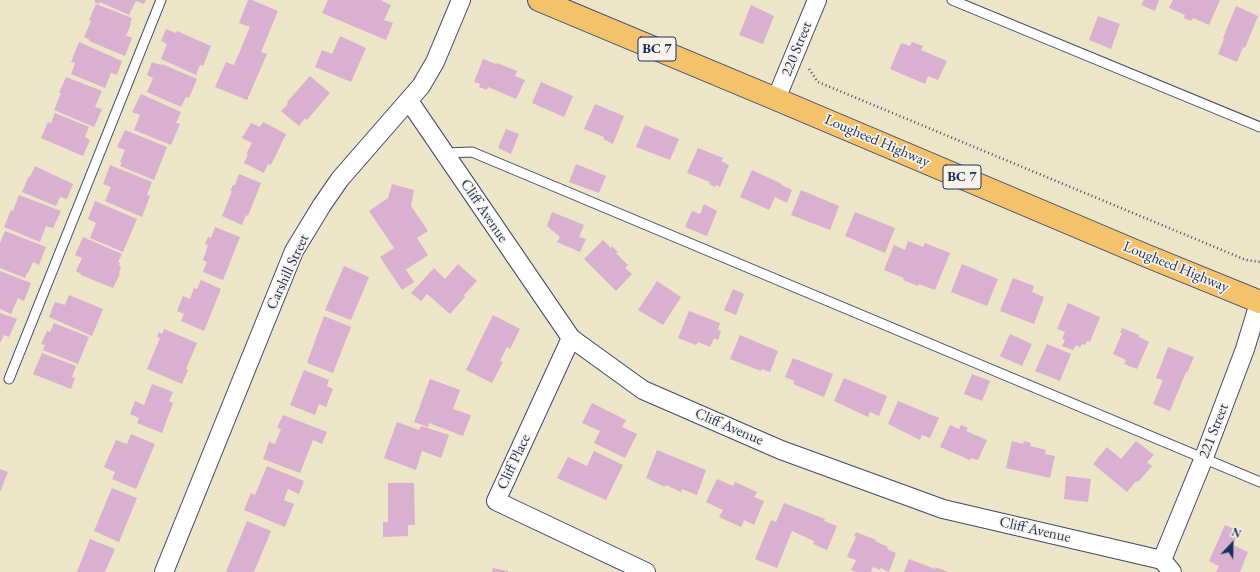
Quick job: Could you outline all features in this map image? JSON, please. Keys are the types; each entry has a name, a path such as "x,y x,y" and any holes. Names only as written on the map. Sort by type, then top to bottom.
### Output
{"highway":[{"name":"Lougheed Highway","path":"539,0 1132,250 1260,301"}],"street":[{"name":"Carshill Street","path":"164,572 294,251 340,179 421,86 435,62 461,0"},
{"name":"220 Street","path":"776,99 817,0"},
{"name":"Cliff Avenue","path":"409,101 571,338 643,390 781,450 943,509 1167,566"},
{"name":"221 Street","path":"1167,566 1203,460 1245,349 1260,301"},
{"name":"Cliff Place","path":"571,338 496,501 646,572"}],"lane":[{"path":"8,379 161,0"},
{"path":"952,0 1260,127"},
{"path":"444,153 472,152 1203,460 1260,482"}],"path":[{"path":"806,65 818,82 1246,260 1260,262"}],"building":[{"path":"95,0 146,0 144,4 136,1 129,15 100,2 99,4 94,2"},
{"path":"248,0 252,0 278,11 261,52 267,54 247,100 215,87 226,62 234,65 250,27 239,23"},
{"path":"328,0 382,0 391,5 384,20 393,23 386,40 322,13"},
{"path":"1144,0 1159,0 1155,11 1141,5"},
{"path":"1173,0 1220,0 1209,25 1193,18 1191,21 1184,18 1185,15 1169,8"},
{"path":"96,4 132,18 127,34 125,35 132,38 125,56 89,41 90,40 84,37"},
{"path":"751,5 774,16 763,44 739,35"},
{"path":"1236,6 1258,16 1245,48 1243,47 1237,62 1218,54"},
{"path":"1098,16 1120,24 1111,49 1089,40"},
{"path":"166,29 176,33 177,31 211,46 203,66 200,65 196,75 161,59 167,44 161,41"},
{"path":"340,36 366,48 351,82 315,67 322,50 332,54"},
{"path":"79,42 122,61 117,75 111,73 105,88 71,74 75,63 71,62"},
{"path":"912,42 923,46 921,50 947,61 938,80 928,76 925,84 890,69 901,43 910,46"},
{"path":"483,59 517,71 515,76 525,80 516,99 488,87 487,90 479,87 480,84 474,82"},
{"path":"152,62 162,64 197,79 189,98 186,97 181,107 147,92 153,78 147,75"},
{"path":"310,76 330,93 307,120 305,118 299,126 281,111"},
{"path":"66,77 102,91 95,107 102,109 94,127 54,110"},
{"path":"541,82 573,96 564,117 532,103"},
{"path":"141,94 181,112 176,123 180,124 171,145 134,130 140,115 132,112"},
{"path":"595,104 624,116 613,144 603,139 604,137 584,129"},
{"path":"55,113 89,127 85,137 90,140 83,156 41,138 48,122 51,123"},
{"path":"263,122 286,134 271,165 268,164 264,173 244,163 248,154 246,154 252,143 242,138 251,123 260,127"},
{"path":"645,125 679,139 670,160 636,147"},
{"path":"506,129 519,134 511,154 498,148"},
{"path":"125,130 167,147 154,180 120,166 125,150 117,147"},
{"path":"698,148 723,158 721,161 729,165 720,187 716,185 715,187 709,184 710,182 687,173"},
{"path":"576,164 606,176 599,193 569,182"},
{"path":"110,165 152,182 147,195 150,196 142,217 105,201 111,187 103,184"},
{"path":"35,166 73,184 67,199 60,197 56,206 22,192"},
{"path":"752,170 792,190 787,203 775,197 769,210 740,197"},
{"path":"239,174 261,183 248,216 246,215 242,225 222,216 232,191 230,191 233,185 235,185"},
{"path":"392,184 414,190 411,206 428,231 417,238 428,255 407,269 405,268 414,282 402,290 380,257 394,248 369,211 388,198"},
{"path":"801,190 839,206 830,230 791,215"},
{"path":"19,195 61,211 53,228 46,226 40,242 4,227 11,210 13,211"},
{"path":"95,201 137,219 123,252 90,238 96,223 88,219"},
{"path":"704,204 717,211 707,236 685,227 692,211 700,214"},
{"path":"552,212 584,225 579,237 586,239 580,252 557,242 560,237 547,226"},
{"path":"855,212 895,228 885,253 845,236"},
{"path":"215,227 240,237 223,280 203,272 207,262 203,260 208,245 205,244 208,237 211,238"},
{"path":"5,231 46,247 39,265 33,262 25,278 0,268 0,243"},
{"path":"83,237 122,254 118,262 120,263 119,266 121,267 120,274 113,288 81,275 76,271 82,258 75,255"},
{"path":"603,240 611,248 612,246 618,252 616,253 628,265 625,268 632,274 616,291 584,259"},
{"path":"908,241 923,247 925,243 950,253 935,290 919,284 918,286 903,280 904,278 884,270 894,245 905,250"},
{"path":"458,264 477,281 450,314 427,294 421,301 411,293 434,268 445,279"},
{"path":"962,264 998,279 987,306 951,292"},
{"path":"344,266 369,277 351,320 325,310"},
{"path":"0,271 31,283 24,301 18,298 11,314 0,309"},
{"path":"1013,278 1034,286 1032,292 1044,297 1034,324 1000,311"},
{"path":"201,280 221,289 204,331 181,321 184,314 177,311 183,296 190,299 194,288 197,289"},
{"path":"657,281 681,297 663,325 638,310"},
{"path":"733,289 744,294 736,315 724,310"},
{"path":"69,295 103,309 92,336 49,317 55,302 65,305"},
{"path":"1068,303 1100,317 1090,342 1087,341 1085,345 1082,344 1080,347 1076,345 1073,350 1062,346 1065,340 1062,339 1065,332 1057,329"},
{"path":"689,311 720,323 718,330 721,331 718,340 714,338 710,347 698,342 696,345 678,338"},
{"path":"0,313 17,319 9,337 4,335 0,343"},
{"path":"493,315 520,329 510,349 507,347 500,361 503,362 492,383 466,370"},
{"path":"324,316 351,327 333,373 307,363"},
{"path":"54,323 89,337 78,364 43,350 45,345 41,344 47,331 50,332"},
{"path":"1122,328 1139,335 1139,337 1149,342 1137,369 1124,364 1126,360 1113,354 1122,333 1120,333"},
{"path":"164,329 197,343 186,369 188,370 182,384 147,369 160,338 157,337 159,332 162,334"},
{"path":"1010,334 1032,344 1022,366 1000,356"},
{"path":"740,335 778,351 770,372 762,369 761,371 730,359"},
{"path":"1047,344 1071,354 1060,381 1035,371"},
{"path":"1168,347 1194,357 1187,373 1186,372 1170,411 1153,404 1163,380 1156,378"},
{"path":"42,353 76,366 72,377 75,378 71,389 33,374"},
{"path":"793,358 833,374 824,397 793,384 795,381 785,377"},
{"path":"304,370 329,380 327,386 333,389 326,407 319,404 315,415 290,405"},
{"path":"972,374 990,381 982,401 964,394"},
{"path":"844,378 887,396 879,416 870,412 868,417 834,401"},
{"path":"430,379 460,390 453,409 471,415 463,436 429,423 428,427 414,422"},
{"path":"152,384 173,392 169,401 173,403 162,433 137,423 139,418 130,414 135,401 144,405"},
{"path":"898,401 939,418 930,438 922,435 920,440 888,424"},
{"path":"592,403 626,420 622,427 637,434 625,458 594,443 600,431 582,423"},
{"path":"283,415 327,432 322,444 313,440 300,473 263,459 269,442 275,444 281,429 277,428"},
{"path":"397,422 419,430 421,426 449,435 441,458 422,451 416,470 384,458"},
{"path":"950,425 959,429 961,425 968,428 966,431 987,440 978,460 971,458 970,460 940,447"},
{"path":"131,434 155,444 136,489 112,479 115,472 104,467 116,440 127,444"},
{"path":"1012,441 1023,444 1024,441 1031,443 1030,446 1046,450 1045,454 1055,456 1050,478 1006,468"},
{"path":"1136,441 1154,455 1147,462 1152,466 1127,492 1093,464 1107,447 1121,459"},
{"path":"657,450 706,470 697,495 682,489 681,492 666,485 665,487 646,478"},
{"path":"594,451 623,465 606,500 557,478 568,457 587,466"},
{"path":"267,466 304,481 299,494 288,489 284,500 294,504 285,527 244,510 251,493 255,495"},
{"path":"0,469 8,472 0,492"},
{"path":"1066,476 1091,479 1088,502 1064,499"},
{"path":"717,479 733,486 735,482 757,492 754,497 764,501 754,525 744,520 741,527 719,517 723,510 706,502"},
{"path":"388,483 414,483 415,525 408,525 408,536 383,537 383,522 388,522"},
{"path":"112,488 137,498 119,542 94,531"},
{"path":"784,503 825,519 824,521 837,526 827,550 813,544 814,541 792,531 777,568 755,559 771,520 776,522"},
{"path":"247,521 271,531 254,572 226,572"},
{"path":"1225,525 1239,531 1233,545 1248,552 1240,572 1216,572 1219,566 1209,561"},
{"path":"856,532 876,540 875,541 888,547 887,549 896,553 889,572 881,568 880,570 873,567 871,572 856,572 851,570 856,560 847,557 856,537 854,536"},
{"path":"90,539 115,549 105,572 77,572"},
{"path":"909,559 935,569 935,567 948,572 904,572"},
{"path":"493,568 508,571 508,572 492,572"}]}
